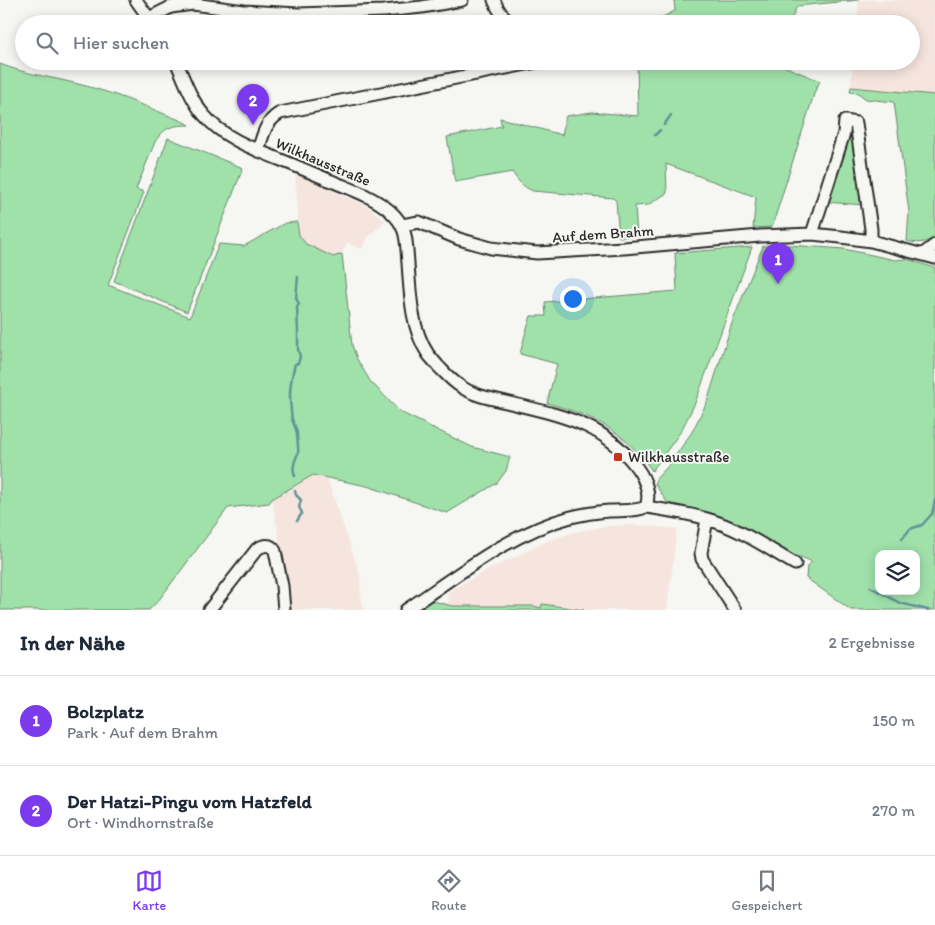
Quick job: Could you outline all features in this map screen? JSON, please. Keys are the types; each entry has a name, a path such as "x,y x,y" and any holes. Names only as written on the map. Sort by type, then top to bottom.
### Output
{"street":[{"path":"136,0 147,15"},
{"path":"160,15 171,7 194,4 244,11 299,14 384,11 462,0"},
{"path":"494,0 496,7 502,15"},
{"name":"Wilkhausstraße","path":"180,70 203,115 218,129 258,150 378,202 391,212 402,225"},
{"path":"258,150 267,124 280,113 498,70"},
{"path":"812,234 844,133 844,121 856,123 871,228 871,241"},
{"name":"Auf dem Brahm","path":"402,225 419,222 460,239 491,248 537,253 624,248 760,236 812,234 871,241 935,258"},
{"path":"402,225 417,330 428,354 446,375 460,386 477,395 580,422 600,433 621,449 641,473 647,485 648,502 646,507"},
{"path":"923,254 935,245"},
{"path":"406,610 473,564 504,545 546,524 572,516 606,511 640,510 646,507 707,519 746,536 796,564"},
{"path":"707,519 701,553 702,559 735,610"},
{"path":"209,610 257,549 266,545 276,551 284,610"}],"shaded area":[{"path":"859,0 935,0 935,95 851,87 852,70 920,70 920,15 858,15"},
{"path":"295,173 367,206 385,221 368,237 362,249 347,243 342,254 333,257 306,244 299,235"},
{"path":"313,475 327,478 360,575 361,597 364,610 289,610 272,499"},
{"path":"627,525 677,529 667,610 584,610 542,604 541,608 533,606 452,606 444,604 450,601 448,592 547,541 574,532"}],"green space":[{"path":"674,0 859,0 797,6 793,15 667,15 675,11"},
{"path":"0,64 15,70 107,92 190,125 170,128 162,133 155,142 136,189 144,192 108,285 190,317 219,244 244,246 285,223 297,222 299,235 306,244 333,257 342,254 352,345 357,359 370,381 400,412 472,447 510,457 506,471 497,483 447,513 367,486 313,475 272,499 269,503 228,508 158,601 149,610 0,610"},
{"path":"637,70 793,70 820,81 815,91 772,227 753,228 756,197 666,164 667,193 648,205 635,206 637,236 619,237 616,201 613,198 533,191 526,188 512,172 455,182 447,137 502,126 500,118 562,135 566,116 592,112 638,116"},
{"path":"851,87 935,95 935,238 921,242 907,241 909,212 894,102 866,99 858,93 850,92"},
{"path":"848,129 855,129 865,205 825,202"},
{"path":"168,138 243,168 187,312 114,281"},
{"path":"789,245 844,249 895,260 907,259 935,268 935,610 851,610 806,578 807,566 812,562 796,556 790,556 697,512 667,502 655,484 656,479 669,465 692,432 707,402 732,323 763,246"},
{"path":"752,247 695,403 681,431 652,471 642,457 618,434 585,416 547,403 557,364 520,354 531,316 546,316 545,302 677,291 675,253"},
{"path":"429,601 452,606 533,606 541,608 542,604 584,610 416,610"}],"waterway":[{"path":"664,125 671,115"},
{"path":"655,135 660,130"},
{"path":"295,476 294,462 298,453 298,447 297,432 292,419 290,392 295,364 298,363 300,357 298,349 297,307 299,304 296,298 298,277"},
{"path":"295,491 301,500 299,507 302,513 297,521"},
{"path":"902,539 910,529 922,525 932,514 935,500"},
{"path":"870,587 900,603 928,610"}],"place":[{"name":"Der Hatzi-Pingu vom Hatzfeld","path":"253,125"},
{"name":"Bolzplatz","path":"778,284"},
{"name":"Wilkhausstraße","path":"618,457"}]}
